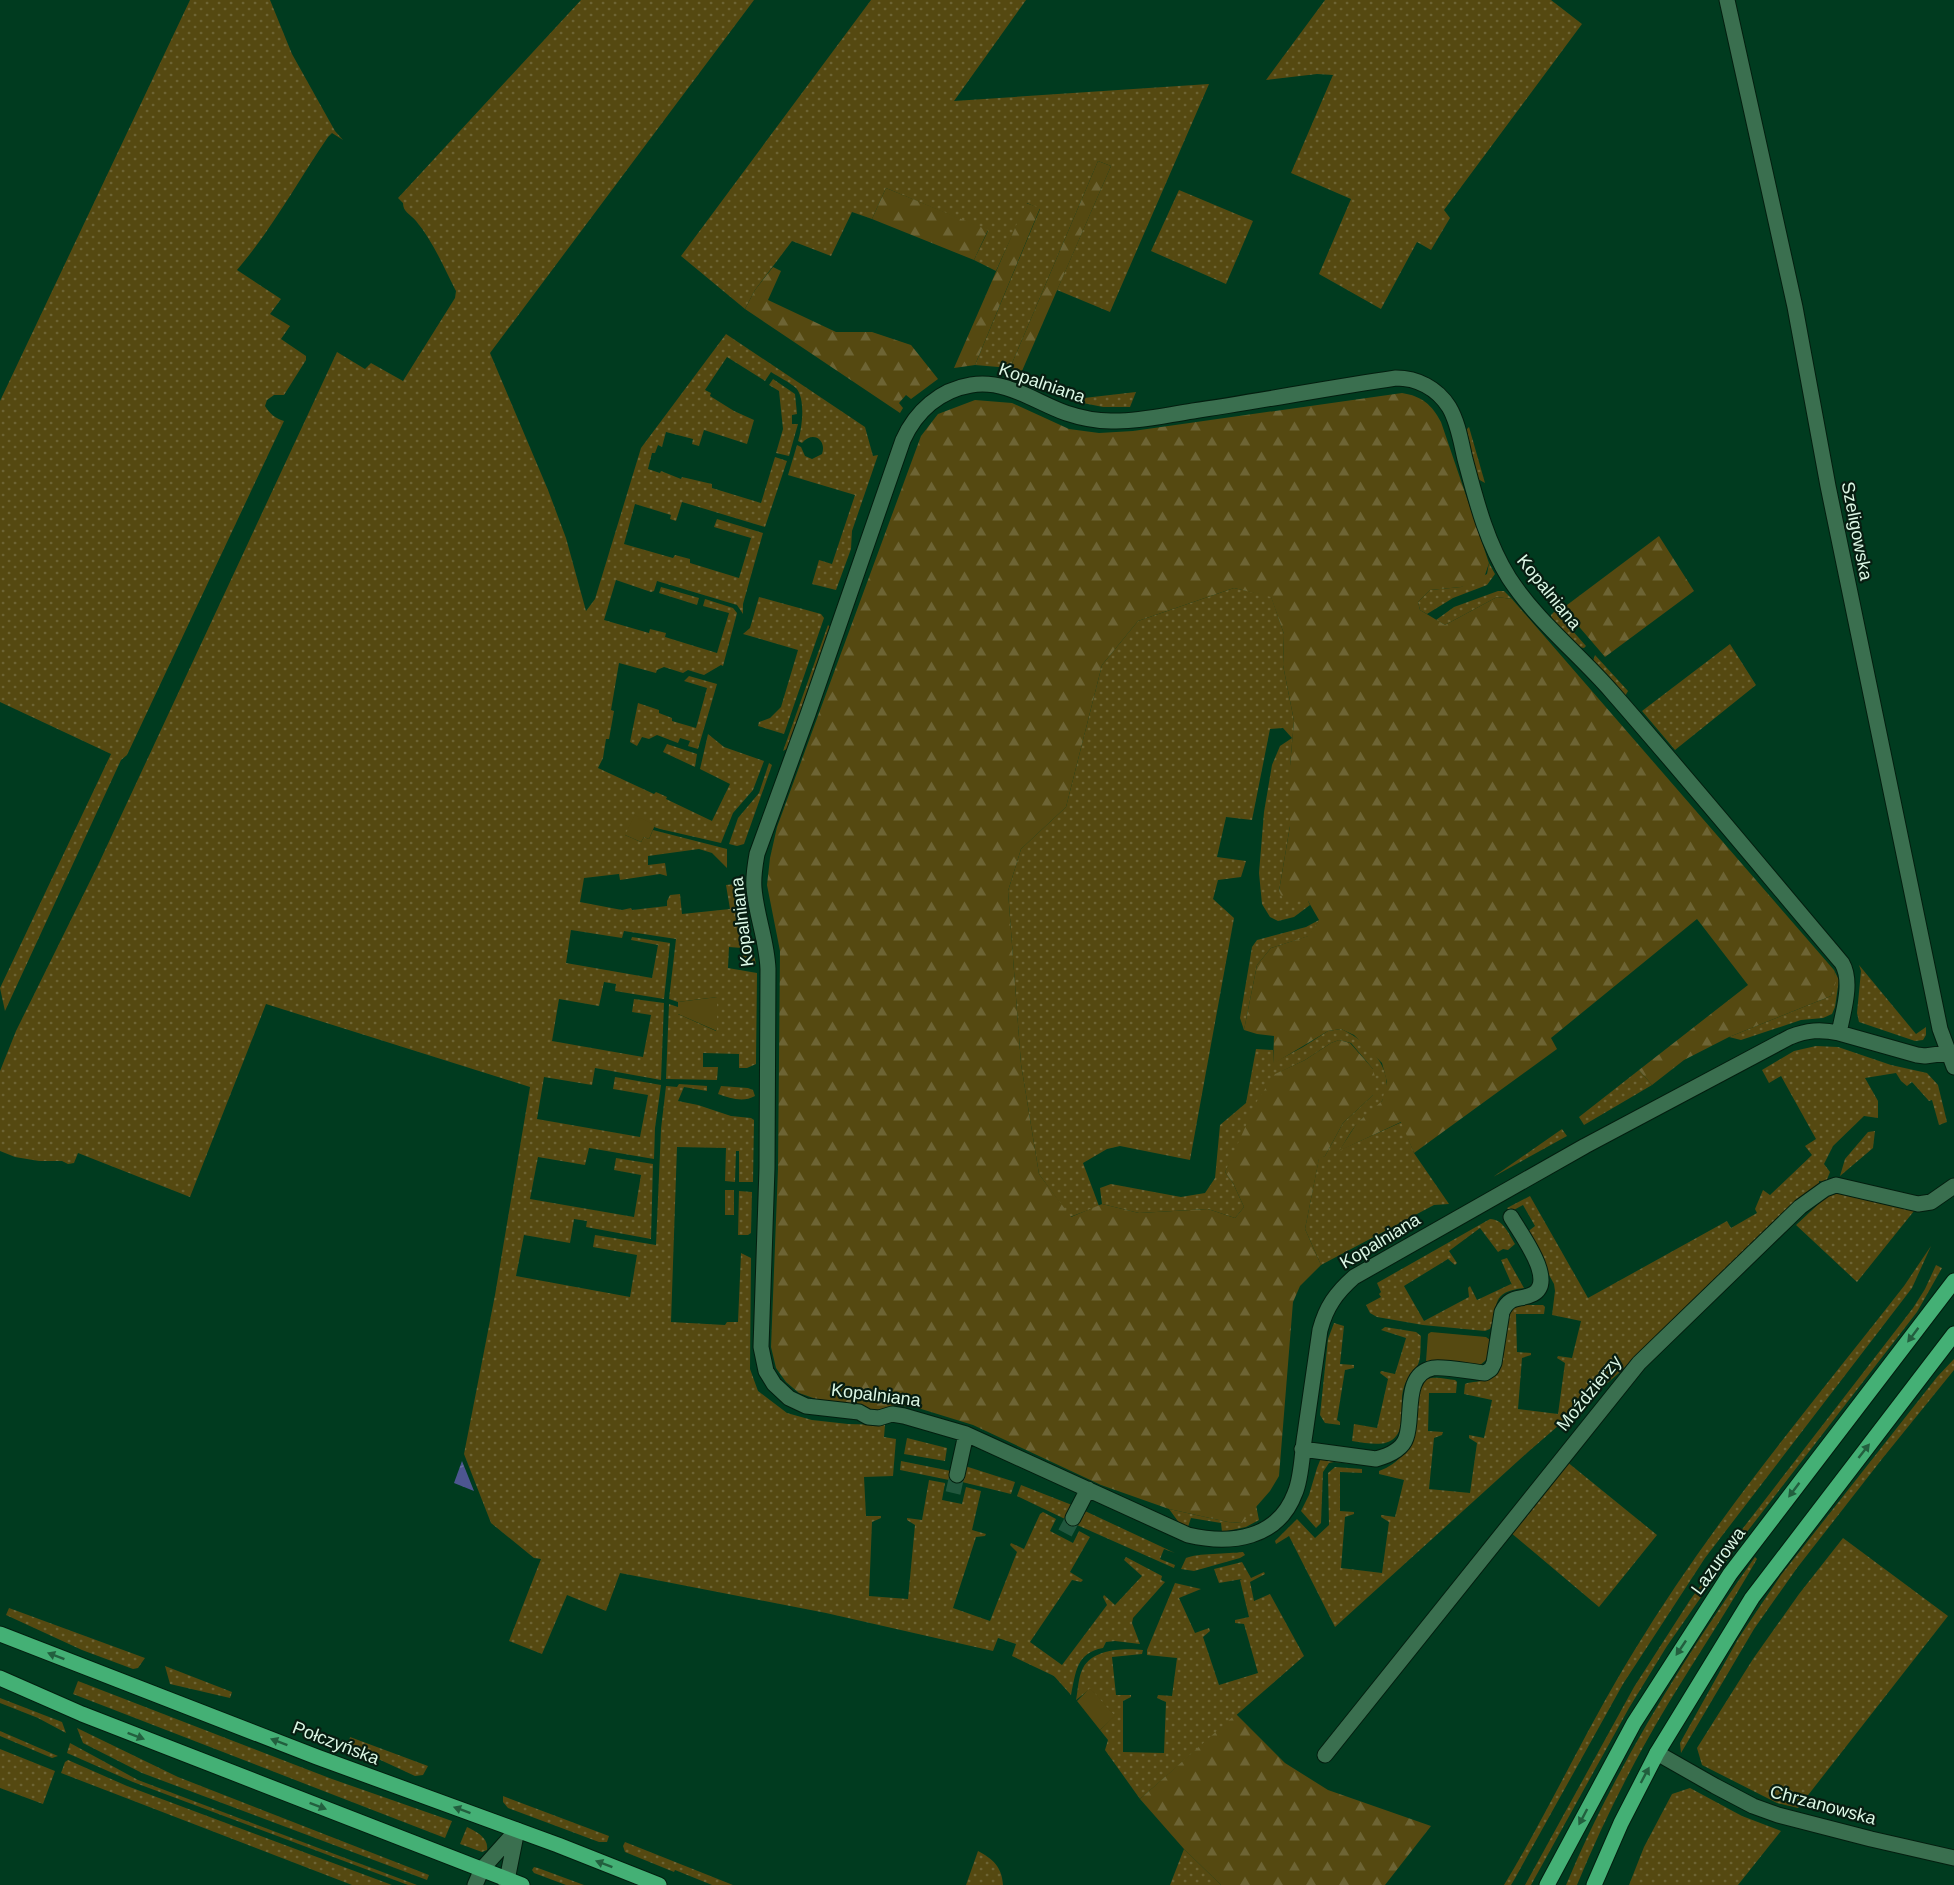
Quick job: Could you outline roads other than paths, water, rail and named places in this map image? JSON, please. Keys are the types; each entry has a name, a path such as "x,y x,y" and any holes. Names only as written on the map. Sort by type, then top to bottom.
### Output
{"main road":[{"name":"Lazurowa","path":"1547,1885 1634,1723 1730,1574 1954,1281"},
{"path":"1594,1885 1621,1823 1657,1753 1752,1598 1954,1334"},
{"name":"Połczyńska","path":"0,1634 299,1750 659,1885"},
{"path":"0,1678 82,1714 482,1869 512,1883"}],"street":[{"name":"Szeligowska","path":"1727,0 1795,307 1843,557 1931,986 1947,1053 1954,1067"},
{"name":"Kopalniana","path":"1839,1033 1846,987 1842,963 1612,692 1548,627 1511,582 1492,548 1484,526 1453,416 1448,406 1434,390 1417,381 1396,378 1243,404 1114,421 1075,416 1017,391 992,384 954,389 923,409 901,444 757,854 754,888 767,960 767,1168 761,1347 766,1371 774,1384 789,1398 806,1406 859,1412 868,1417 879,1418 892,1414 904,1416 966,1434 1188,1535 1214,1540 1259,1534 1282,1515 1296,1491 1320,1330 1325,1312 1338,1291 1354,1277 1576,1151 1790,1037 1808,1030 1826,1030 1917,1055 1947,1053"},
{"name":"Moździerzy","path":"1325,1755 1639,1363 1800,1207 1825,1189 1836,1185 1918,1204 1940,1197 1954,1186"},
{"path":"1302,1449 1376,1459 1387,1456 1400,1448 1406,1438 1412,1389 1419,1376 1432,1368 1485,1372 1491,1369 1505,1306 1518,1298 1533,1294 1541,1286 1542,1281 1541,1270 1511,1217"},
{"path":"957,1475 966,1434"},
{"path":"1073,1518 1088,1489"},
{"name":"Chrzanowska","path":"1657,1753 1753,1806 1778,1815 1954,1858"},
{"path":"475,1885 482,1869 517,1830"},
{"path":"512,1883 517,1830"}],"water":[{"path":"462,1461 474,1491 454,1483"}],"tunnel":[{"path":"953,1493 957,1475"},
{"path":"1065,1533 1073,1518"}]}
